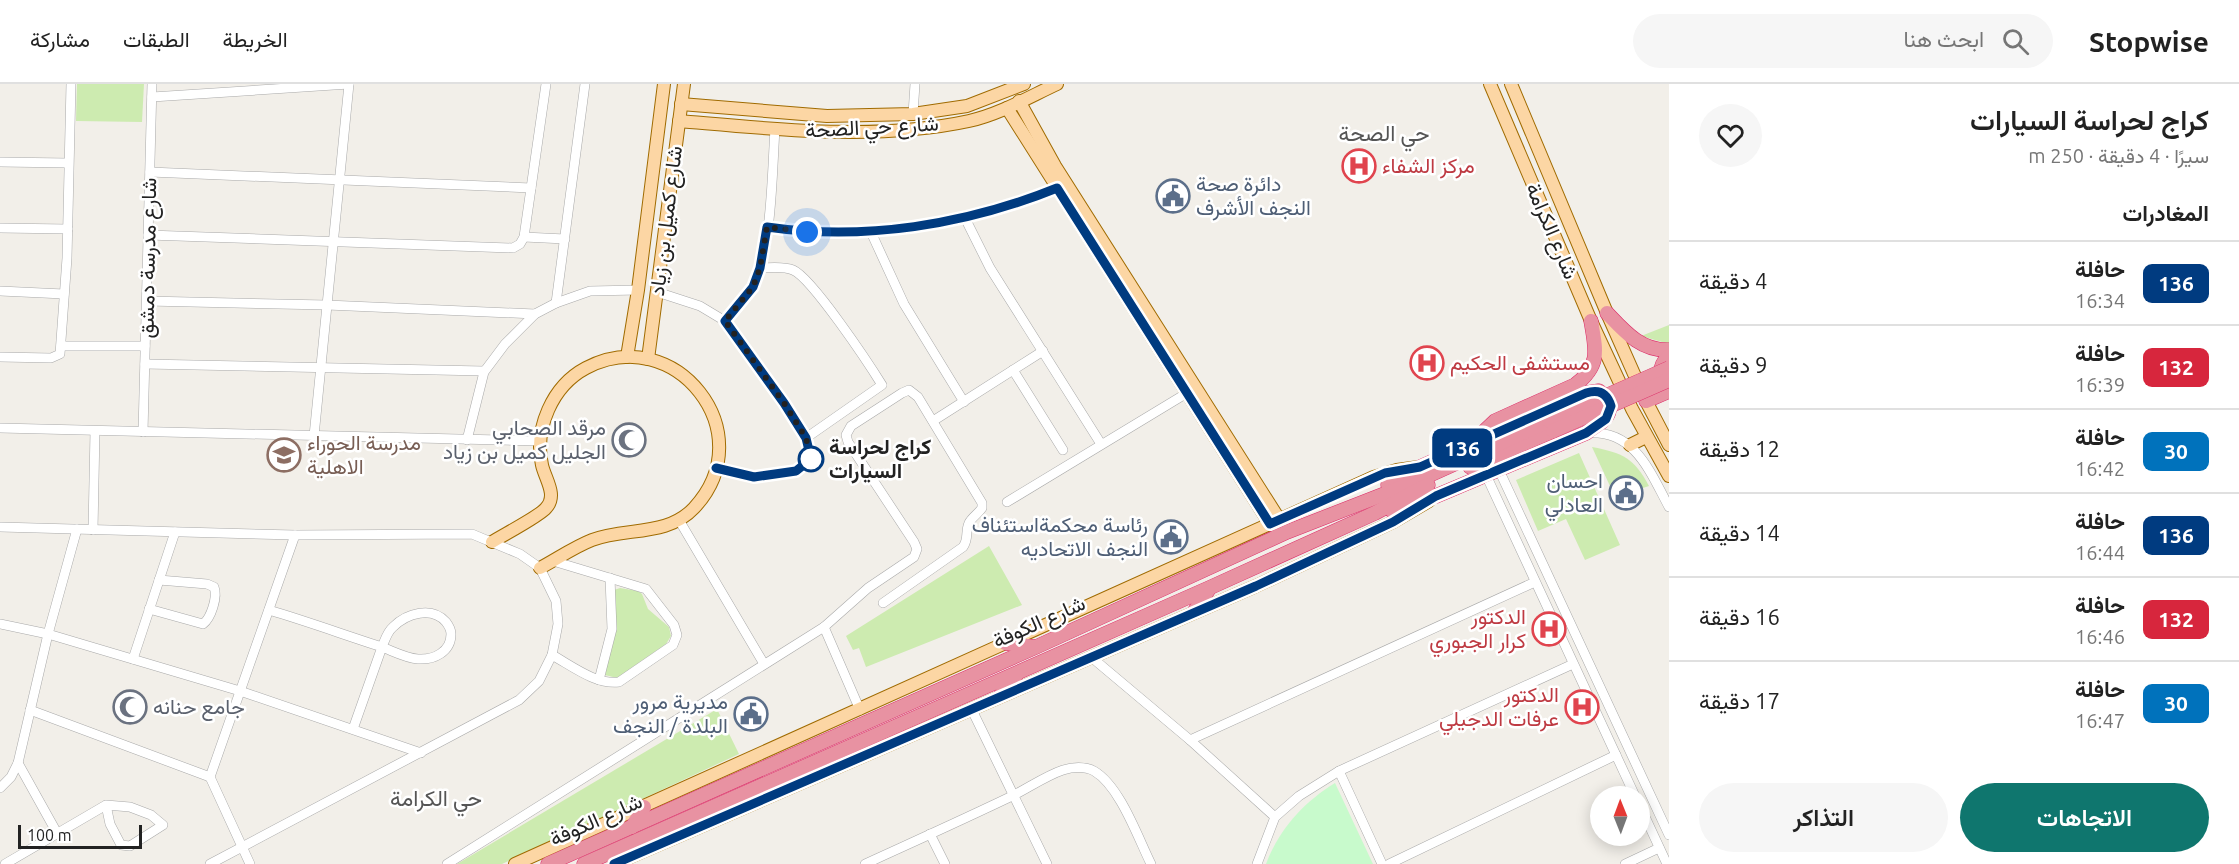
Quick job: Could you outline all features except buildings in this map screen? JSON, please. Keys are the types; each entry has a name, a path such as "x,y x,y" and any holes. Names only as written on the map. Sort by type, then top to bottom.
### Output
{"highway":[{"path":"1606,313 1634,340 1654,349 1669,350"},
{"path":"1472,443 1495,421 1575,385 1582,379 1593,364 1596,354 1592,321"},
{"path":"1646,401 1669,390 1663,382 1660,370 1669,356"},
{"path":"1551,426 1669,368"},
{"path":"1551,426 1669,380"},
{"path":"1366,500 1420,467 1586,393 1599,391 1609,400 1610,413 1586,433 1436,496 1375,513"},
{"name":"شارع الكوفة","path":"548,864 1036,647 1287,532 1551,426"},
{"name":"شارع الكوفة","path":"584,864 638,847 1019,671 1375,513 1551,426"},
{"path":"1194,612 1209,588"},
{"path":"1005,643 1036,647"},
{"path":"1000,696 1019,671"},
{"path":"632,827 644,807"}],"main road":[{"name":"شارع كميل بن زياد","path":"627,357 638,290 664,84"},
{"name":"شارع كميل بن زياد","path":"648,358 670,174 684,84"},
{"name":"شارع حي الصحة","path":"681,104 802,115 913,114 967,106 1024,84"},
{"name":"شارع حي الصحة","path":"679,121 823,132 918,128 970,120 1007,108 1057,84"},
{"name":"شارع الكرامة","path":"1490,84 1632,409 1669,476"},
{"name":"شارع الكرامة","path":"1511,84 1606,313 1631,370 1669,445"},
{"path":"1019,101 1048,162 1057,188 1187,393 1274,521"},
{"path":"1007,108 1048,162 1274,521"},
{"path":"799,131 807,126 806,119 802,115"},
{"path":"823,132 819,122 827,116"},
{"path":"1524,165 1535,164 1541,158"},
{"path":"653,169 658,177 667,177 670,174"},
{"path":"1540,202 1548,194 1556,193"},
{"path":"649,200 655,195 661,195 667,204"},
{"path":"492,542 546,508 551,498 551,487 542,465 540,441 544,420 553,400 567,382 595,364 627,357 648,358 677,371 690,380 706,399 716,421 719,444 716,468 707,490 693,509 674,523 650,530 609,535 591,540 540,568"},
{"path":"1617,376 1631,370"},
{"path":"1632,409 1646,401"},
{"path":"1630,445 1646,437"},
{"path":"515,864 1274,521 1385,473 1420,467"},
{"path":"614,864 638,847 1000,696 1194,612 1387,525 1436,496"}],"street":[{"path":"0,357 51,358 60,354 68,229 71,84"},
{"name":"شارع مدرسة دمشق","path":"143,432 152,84"},
{"path":"152,97 349,84 314,436"},
{"path":"148,235 513,248 520,244 524,237 546,84"},
{"path":"556,303 585,84"},
{"path":"913,114 915,84"},
{"path":"725,321 753,287 760,268 767,227 776,129"},
{"path":"0,162 68,163"},
{"path":"150,172 531,188"},
{"path":"767,227 803,232 870,230 965,218 1011,206 1057,188"},
{"path":"965,218 990,268 1101,444"},
{"path":"0,228 68,229"},
{"path":"870,230 904,304 963,402"},
{"path":"524,237 565,239"},
{"path":"760,268 794,270 808,281 871,366 882,385 806,438"},
{"path":"466,440 484,371 505,344 535,314 556,303 590,291 638,290"},
{"path":"0,291 64,294"},
{"path":"657,292 700,306 725,321 784,403 806,438 811,459 796,471 754,477 716,468"},
{"path":"147,301 327,305 535,314"},
{"path":"61,346 145,346"},
{"path":"933,421 1043,351"},
{"path":"145,364 484,371"},
{"path":"1013,370 1063,450"},
{"path":"447,864 824,627 868,588 911,560 917,549 914,542 848,442 846,435 848,429 909,390 916,394 933,421 982,503 982,508 970,520 968,537 963,547 883,603"},
{"path":"1006,502 1187,393"},
{"path":"0,428 540,441"},
{"path":"93,530 95,431"},
{"path":"1586,433 1614,436 1630,445 1642,457 1669,507"},
{"path":"1492,473 1535,582 1630,786"},
{"path":"1492,473 1614,718 1669,835"},
{"path":"679,520 764,664"},
{"path":"0,527 295,535 472,534 520,554 540,568 556,601 558,624 552,655 539,681 519,700 210,864"},
{"path":"0,788 11,777 18,763 48,634 77,529"},
{"path":"133,659 175,532"},
{"path":"250,864 210,777 295,535"},
{"path":"552,655 599,681 611,683 619,681 673,645 677,635 674,625 646,589 553,561"},
{"path":"599,681 612,629 610,578"},
{"path":"149,609 203,624 207,621 216,593 214,587 207,584 159,579"},
{"path":"1190,740 1535,582"},
{"path":"269,610 382,647 413,658 428,658 441,653 450,643 451,630 442,618 429,612 415,614 394,625 382,647 353,729"},
{"path":"0,624 48,634 240,691 421,753"},
{"path":"824,627 860,710"},
{"path":"1090,656 1190,740 1275,817"},
{"path":"1257,864 1275,817 1299,796 1339,771 1573,664"},
{"path":"971,708 1047,864"},
{"path":"30,710 210,777"},
{"path":"1601,724 1614,718"},
{"path":"1389,864 1616,755"},
{"path":"18,763 57,833"},
{"path":"865,864 1061,770 1083,768 1094,771 1117,795 1151,864"},
{"path":"1339,771 1382,864"},
{"path":"6,864 106,805 130,807 151,815 163,825 130,846 121,844 110,824 106,805"},
{"path":"1650,828 1667,864"},
{"path":"930,834 945,864"},
{"path":"1625,864 1659,848"}],"green space":[{"path":"77,84 144,84 142,122 76,121"},
{"path":"1669,325 1669,344 1641,336"},
{"path":"1592,447 1626,458 1638,469 1649,486 1615,497"},
{"path":"1579,453 1620,545 1585,560 1566,519 1538,531 1516,480"},
{"path":"989,546 1022,605 866,667 859,648 853,650 846,636"},
{"path":"620,588 638,591 642,594 648,609 669,627 671,636 666,644 617,678 605,675 616,626 614,590"},
{"path":"717,709 739,754 502,864 457,864"},
{"path":"1335,783 1373,864 1266,864 1285,828 1313,799"}],"bus line":[{"name":"136","path":"614,864 1256,586 1393,522 1436,496 1586,433 1606,419 1611,406 1605,394 1599,391 1586,393 1420,467 1385,473 1270,524 1057,188 988,213 941,222 870,230 820,232 767,227 760,268 753,287 725,321 784,403 806,438 811,459 796,471 777,475 754,477 716,468"}],"place":[{"name":"مركز الشفاء","path":"1359,166"},
{"name":"دائرة صحة النجف الأشرف","path":"1173,196"},
{"name":"مستشفى الحكيم","path":"1427,363"},
{"name":"مرقد الصحابي الجليل كميل بن زياد","path":"629,440"},
{"name":"مدرسة الحوراء الاهلية","path":"284,455"},
{"name":"كراج لحراسة السيارات","path":"811,459"},
{"name":"احسان العادلي","path":"1626,493"},
{"name":"رئاسة محكمةاستئناف النجف الاتحاديه","path":"1171,537"},
{"name":"الدكتور كرار الجبوري","path":"1549,629"},
{"name":"جامع حنانه","path":"130,707"},
{"name":"الدكتور عرفات الدجيلي","path":"1582,707"},
{"name":"مديرية مرور البلدة / النجف","path":"751,714"}],"district":[{"name":"حي الصحة","path":"1384,133"},
{"name":"حي الكرامة","path":"436,798"}],"route":[{"path":"807,232 767,227 760,268 753,287 725,321 784,403 806,438 811,459"}]}
